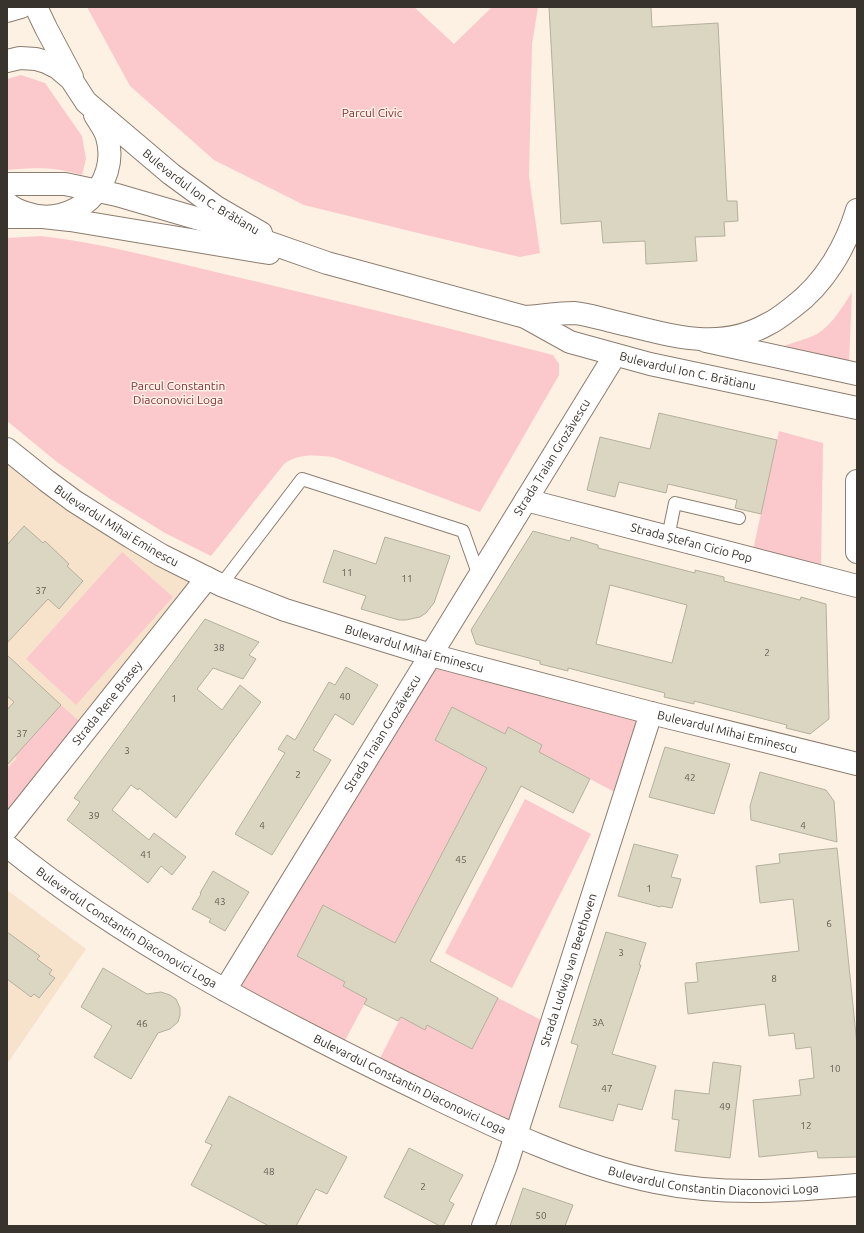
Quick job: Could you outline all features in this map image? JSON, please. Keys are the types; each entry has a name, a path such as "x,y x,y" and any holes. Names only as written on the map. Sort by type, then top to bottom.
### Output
{"street":[{"path":"7,11 21,7"},
{"name":"Bulevardul Ion C. Brătianu","path":"7,217 59,216 74,211 88,202 98,190 102,184 108,167 109,146 104,130 86,102 36,7"},
{"path":"7,61 20,58 31,58 42,60 55,66 71,79 86,102"},
{"name":"Bulevardul Ion C. Brătianu","path":"86,102 171,174 216,207 250,228 289,248 328,263"},
{"name":"Bulevardul Ion C. Brătianu","path":"7,184 65,184 98,190 213,223 328,263 525,317 570,342 615,355 650,364 857,408"},
{"name":"Bulevardul Ion C. Brătianu","path":"7,203 20,211 34,216 70,220 328,263"},
{"name":"Bulevardul Ion C. Brătianu","path":"696,339 721,340 743,335 768,325 802,300 834,261 857,210"},
{"name":"Bulevardul Ion C. Brătianu","path":"525,317 574,313 857,374"},
{"name":"Strada Traian Grozăvescu","path":"225,990 615,355"},
{"name":"Bulevardul Mihai Eminescu","path":"7,449 47,481 104,521 161,555 214,581 285,610 431,655 651,713 857,764"},
{"path":"857,481 857,552"},
{"name":"Strada Ștefan Cicio Pop","path":"526,500 857,586"},
{"name":"Strada Rene Brasey","path":"7,829 214,581"},
{"name":"Strada Ludwig van Beethoven","path":"483,1226 506,1166 651,713"},
{"name":"Bulevardul Constantin Diaconovici Loga","path":"7,846 35,870 115,925 148,946 225,990 291,1026 515,1136 567,1157 630,1177 677,1186 721,1191 786,1191 857,1185"}],"lane":[{"path":"214,581 302,479 463,531 479,576"},
{"path":"668,537 675,503 739,518"}],"shaded area":[{"path":"7,449 207,578 7,829"},
{"path":"7,890 86,949 7,1064"}],"green space":[{"name":"Parcul Civic","path":"87,7 414,7 454,44 492,7 538,7 532,44 529,176 540,253 520,257 304,205 214,160 130,86"},
{"path":"21,75 45,83 82,136 86,159 82,175 63,170 44,168 7,170 7,79"},
{"name":"Parcul Constantin Diaconovici Loga","path":"41,236 110,247 553,355 559,364 559,375 480,512 333,457 314,455 301,456 289,460 284,464 211,556 165,533 110,499 57,462 7,421 7,238"},
{"path":"852,292 849,363 784,346 813,336 828,326"},
{"path":"779,431 823,443 821,567 753,550"},
{"path":"122,552 173,597 76,705 26,659"},
{"path":"431,655 651,713 624,797 539,752 542,745 508,728 505,734 452,707 435,740 460,754 466,744 492,758 395,943 324,905 297,956 345,982 343,986 367,999 340,1050 225,990"},
{"path":"61,705 87,728 7,829 7,769 17,758 15,756"},
{"path":"525,799 591,834 512,988 445,953"},
{"path":"498,998 551,1025 515,1136 375,1068 401,1017 425,1029 427,1025 471,1048"}],"building":[{"path":"549,7 651,7 652,27 718,23 727,201 737,201 738,221 724,222 725,236 695,237 697,261 646,264 645,241 603,243 601,221 561,224"},
{"path":"659,413 777,440 761,514 735,508 737,500 668,484 666,493 619,482 615,497 587,490 600,437 650,449"},
{"path":"24,526 43,543 45,541 69,564 67,566 83,581 59,609 48,599 7,643 7,545"},
{"path":"533,531 570,541 571,537 598,545 598,548 695,573 695,570 724,577 724,581 800,600 801,597 826,604 829,719 810,734 786,728 787,725 694,701 694,704 664,697 665,693 568,668 568,671 540,664 540,661 476,644 471,630","holes":["610,585 687,605 672,663 596,644"]},
{"path":"385,537 450,556 434,603 426,613 420,617 399,620 361,609 366,596 323,582 334,550 376,564"},
{"path":"205,619 259,642 249,655 256,659 243,679 213,668 197,689 222,710 240,685 261,702 176,818 139,788 138,790 131,785 112,810 149,840 154,833 186,857 172,875 161,866 148,883 67,820 80,802 74,798"},
{"path":"7,655 61,705 7,765 7,710 14,702 7,696"},
{"path":"346,667 378,685 353,725 335,714 313,750 331,760 272,855 235,834 285,753 278,749 287,735 295,740 329,682 335,685"},
{"path":"452,707 505,734 508,727 542,745 539,752 590,779 573,813 521,786 430,961 498,998 472,1049 427,1025 425,1030 401,1017 398,1021 364,1004 367,999 343,986 345,982 297,956 323,905 395,943 487,768 435,740"},
{"path":"665,747 730,764 714,814 649,797"},
{"path":"760,772 826,790 834,801 837,842 751,820 750,806"},
{"path":"634,844 678,855 671,877 681,879 672,908 660,907 618,896"},
{"path":"837,848 857,1045 857,1157 818,1158 817,1151 759,1157 753,1100 801,1095 799,1080 814,1078 811,1047 796,1049 794,1033 769,1036 765,1004 688,1014 685,983 698,982 696,963 799,951 793,899 760,903 756,866 780,863 779,854"},
{"path":"213,871 249,892 225,931 209,922 211,919 192,909"},
{"path":"7,932 40,956 37,959 52,970 49,974 55,978 39,998 34,994 31,997 7,979"},
{"path":"606,932 646,943 639,965 641,965 612,1054 656,1066 642,1110 618,1104 613,1121 559,1107 578,1045 571,1043"},
{"path":"103,968 147,994 161,992 170,995 176,999 180,1008 178,1022 170,1029 158,1033 131,1079 94,1057 112,1026 81,1007"},
{"path":"713,1062 741,1066 730,1158 675,1151 679,1120 672,1119 675,1090 709,1094"},
{"path":"229,1096 347,1157 327,1194 316,1189 296,1226 269,1226 191,1185 212,1145 205,1142"},
{"path":"409,1148 463,1175 449,1201 454,1204 443,1226 440,1226 384,1197"},
{"path":"523,1188 573,1205 565,1226 510,1226"}]}
